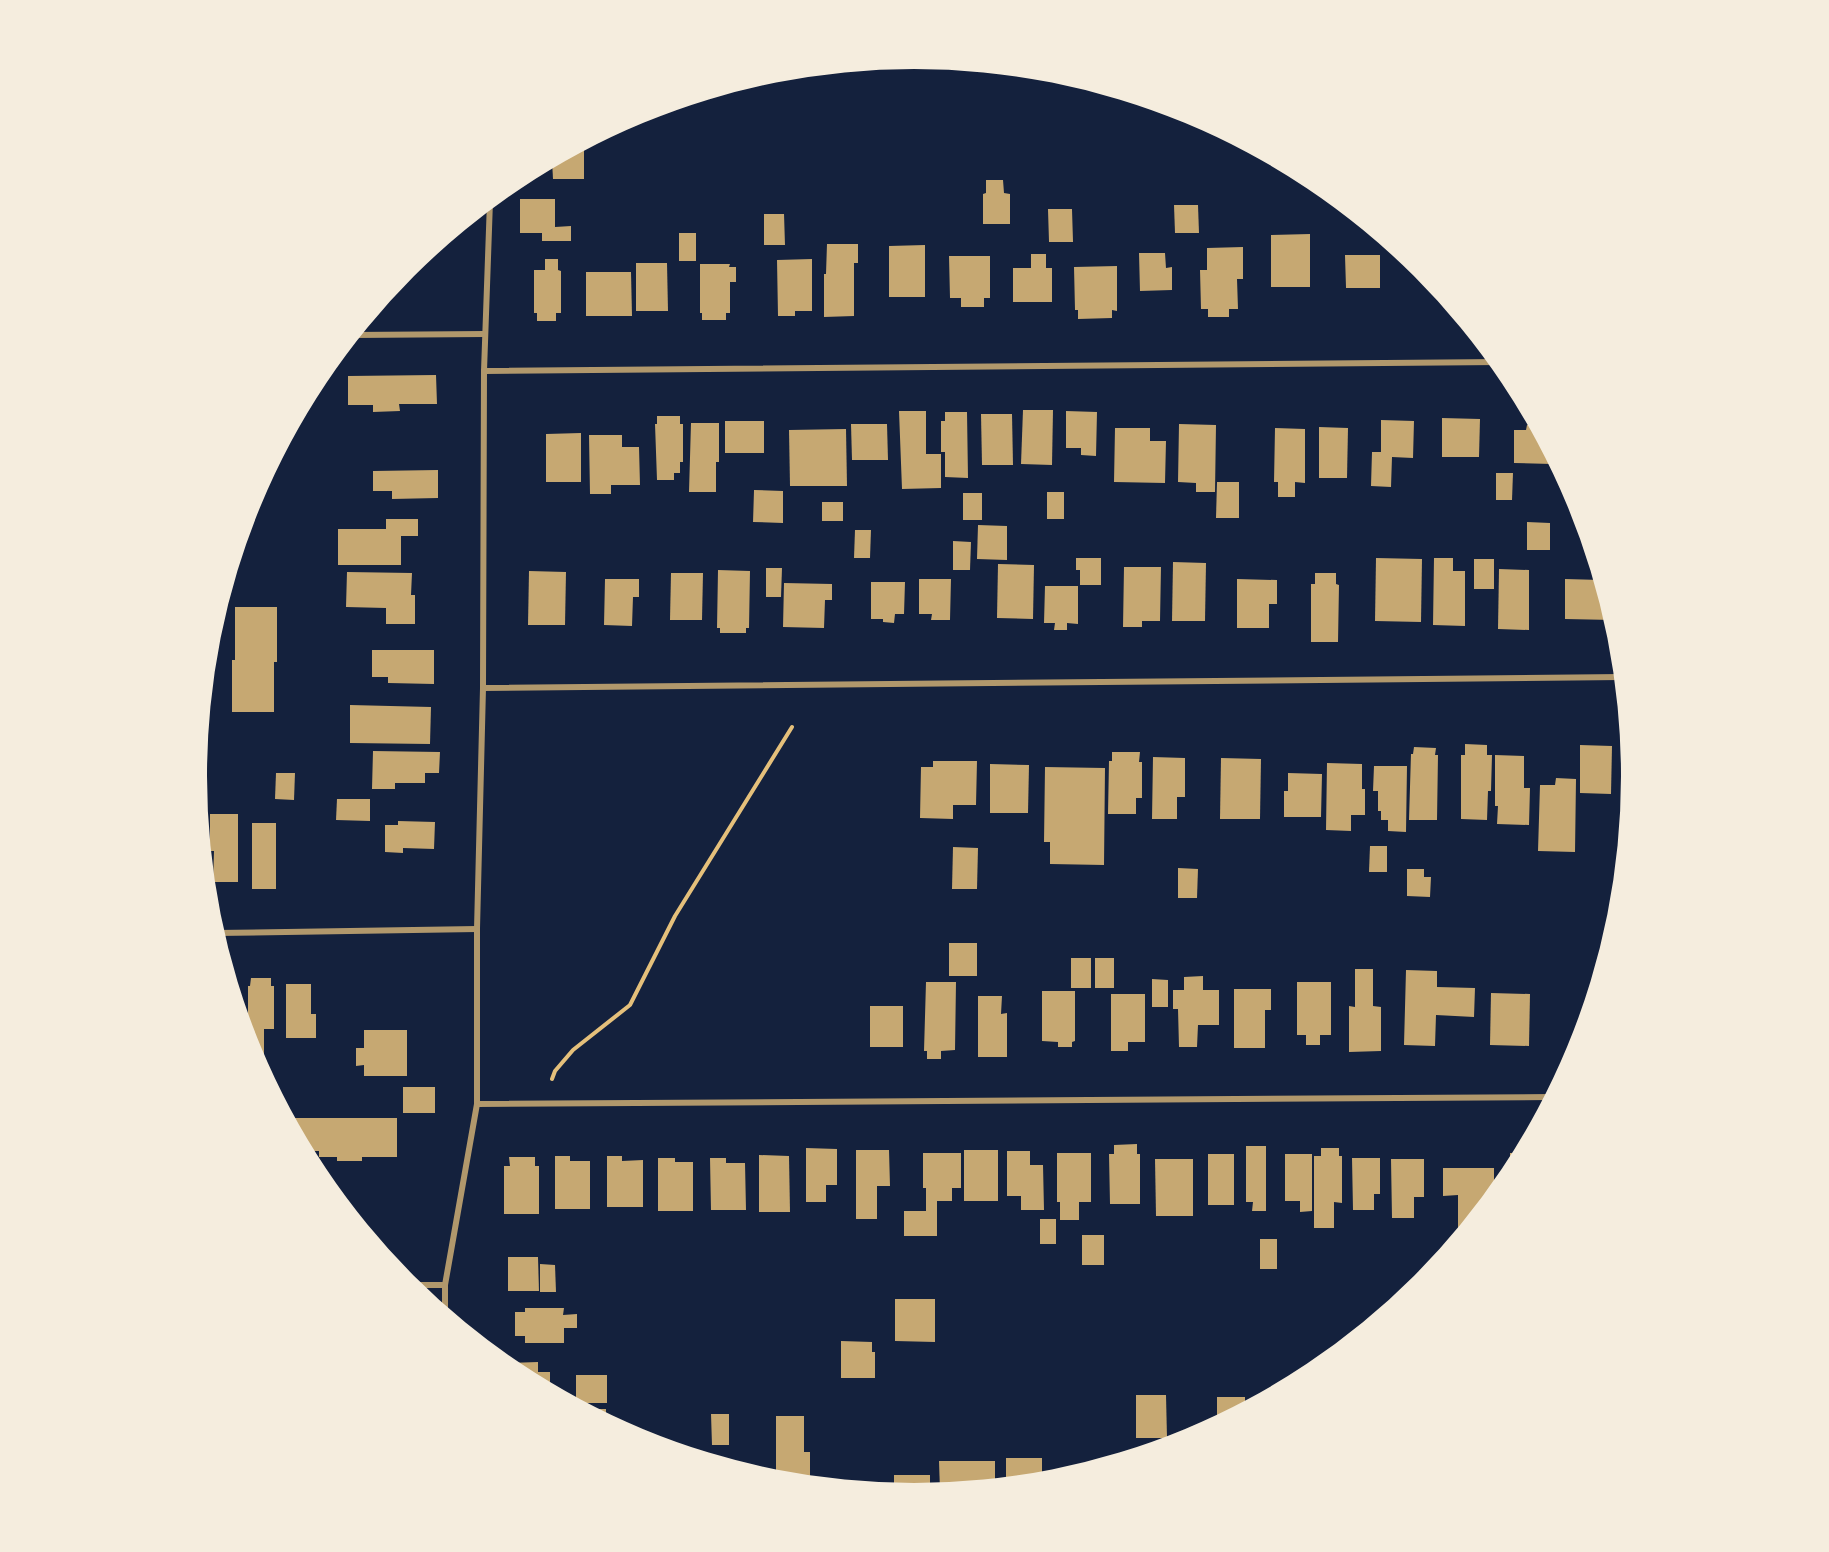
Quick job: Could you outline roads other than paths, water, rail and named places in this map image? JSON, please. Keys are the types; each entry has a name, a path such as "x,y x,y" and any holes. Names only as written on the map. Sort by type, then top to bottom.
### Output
{"street":[{"path":"445,1305 445,1285 477,1104 477,929 483,688 484,371 490,211"},
{"path":"363,335 485,334"},
{"path":"484,371 1487,362"},
{"path":"483,688 1614,677"},
{"path":"226,933 477,929"},
{"path":"477,1104 1545,1097"},
{"path":"424,1285 445,1285"}]}
